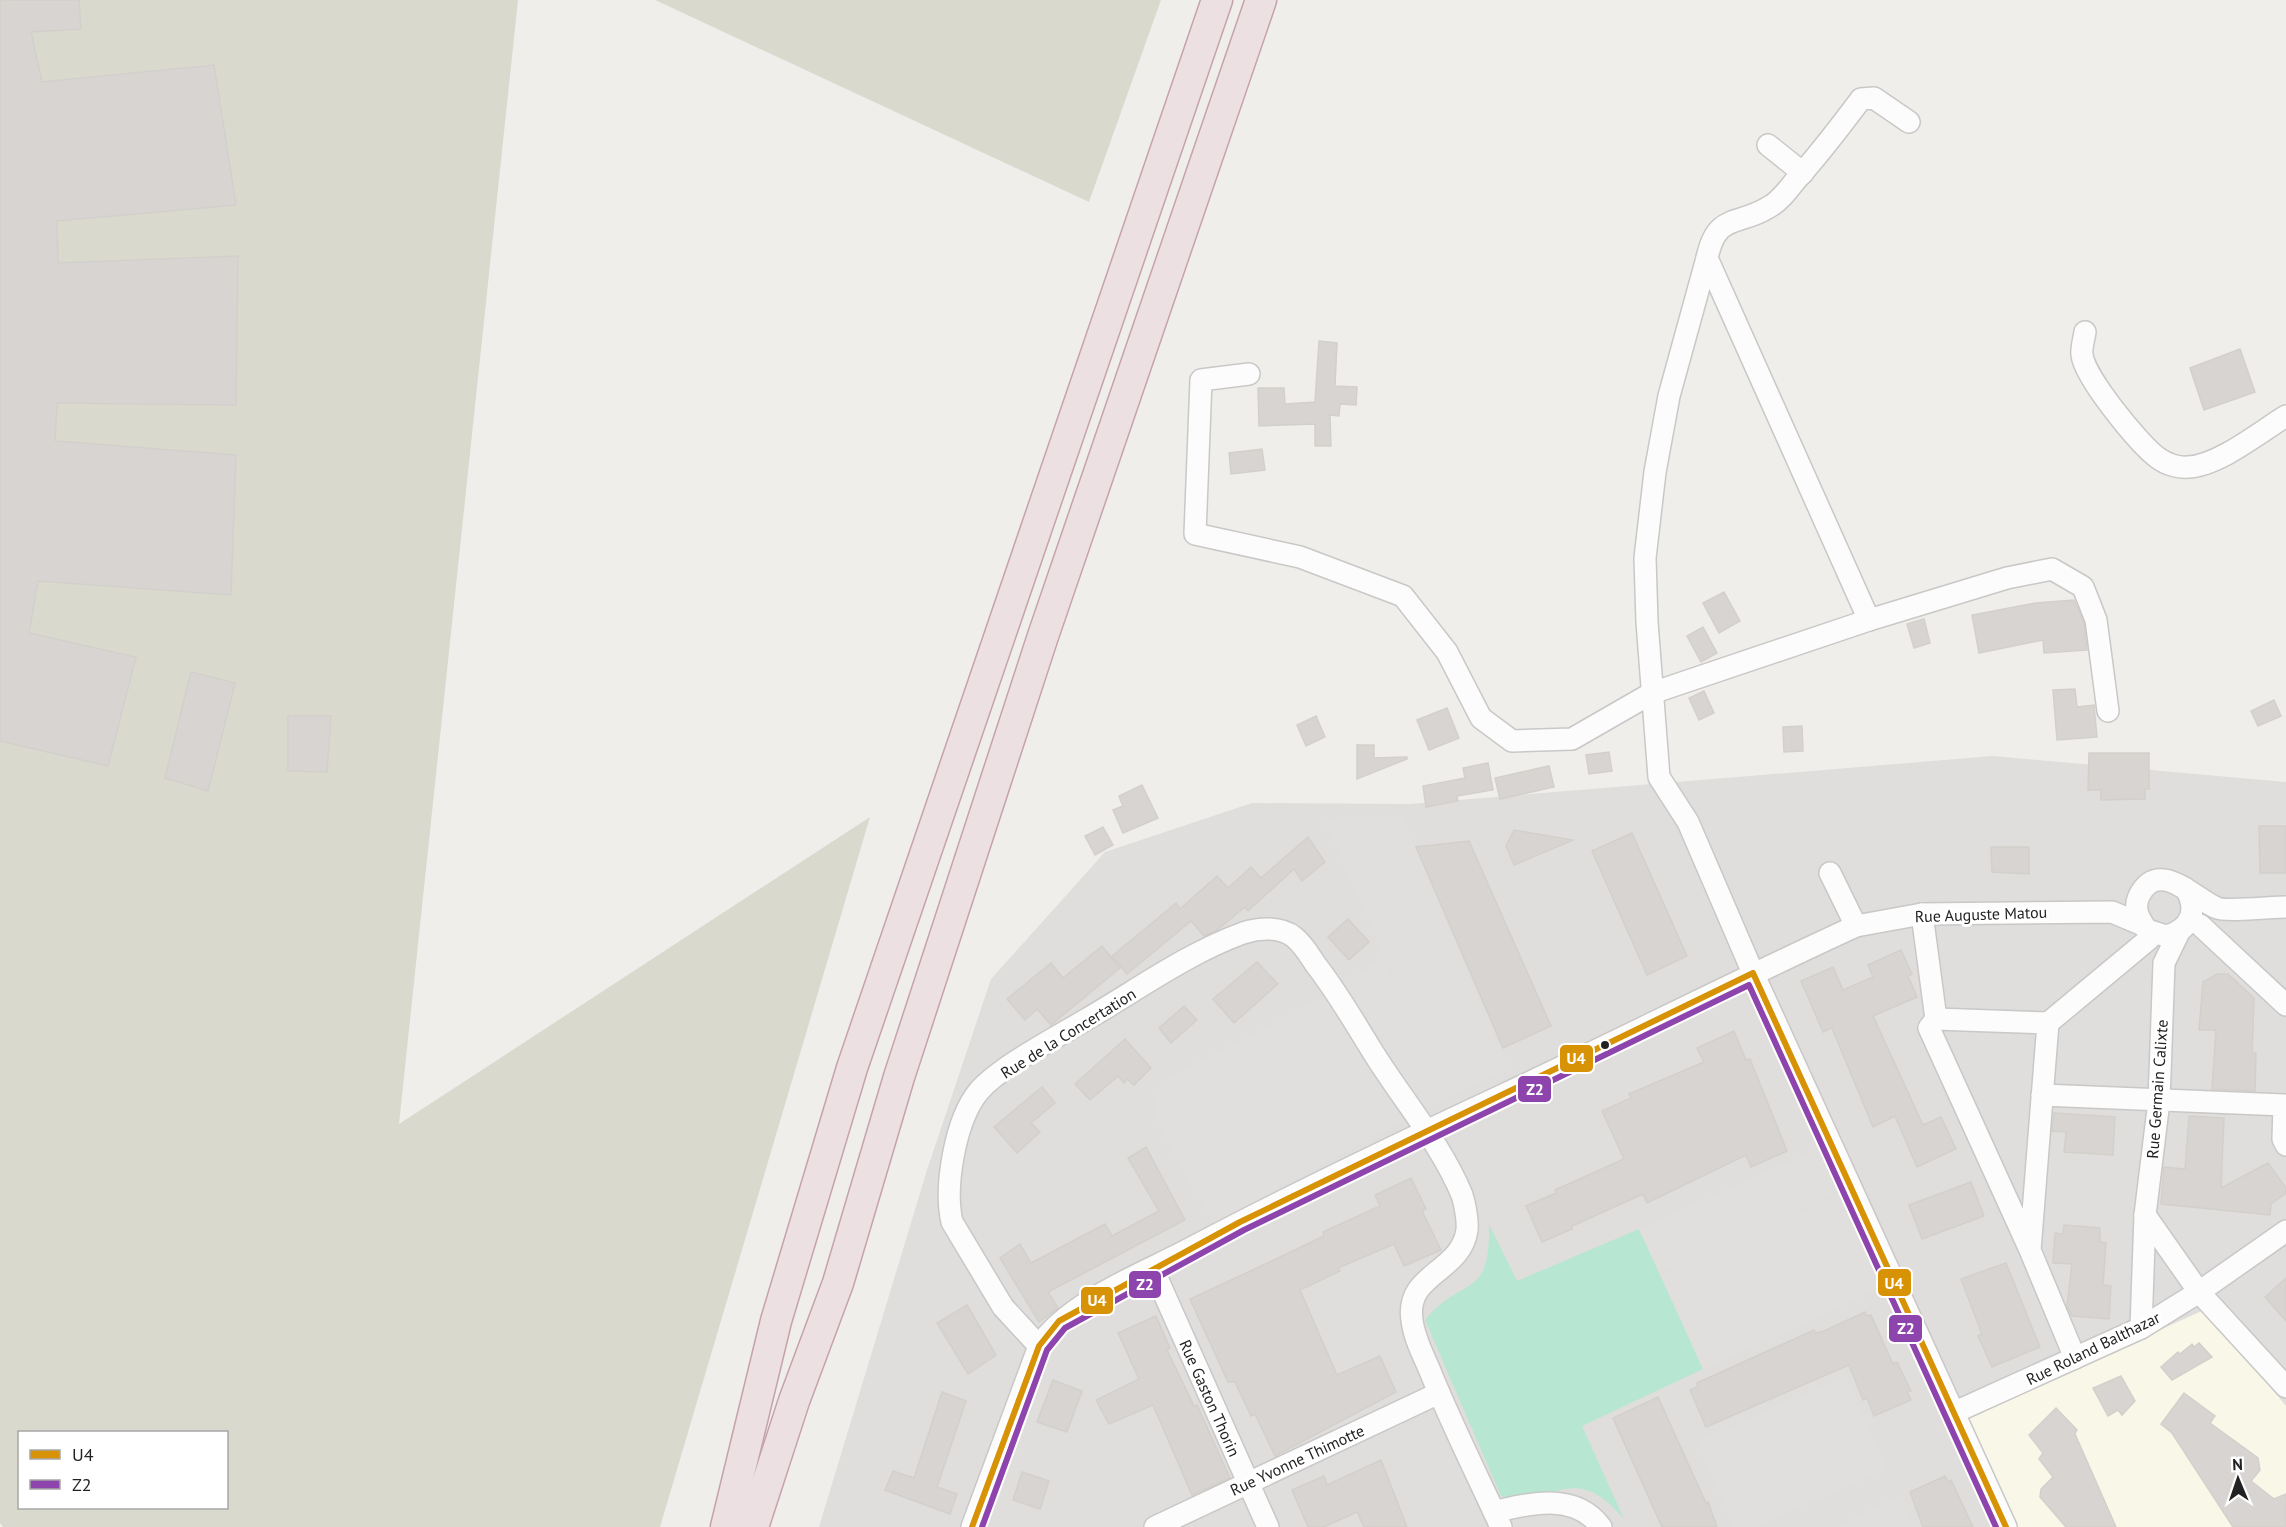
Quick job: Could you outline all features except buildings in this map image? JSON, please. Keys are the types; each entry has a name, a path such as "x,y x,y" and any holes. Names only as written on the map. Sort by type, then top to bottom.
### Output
{"highway":[{"path":"726,1527 776,1321 852,1068 1217,0"},
{"path":"753,1527 794,1401 838,1283 899,1077 1043,636 1261,0"},
{"path":"713,1527 756,1401"},
{"path":"765,1527 794,1401"}],"street":[{"path":"1909,122 1874,98 1861,99 1803,173 1770,207 1726,224 1716,232 1669,396 1655,472 1645,558 1652,693 1659,777 1688,822 1753,974 2006,1527"},
{"path":"1768,145 1803,173"},
{"path":"1707,258 1869,620"},
{"path":"2085,332 2082,354 2087,369 2104,398 2158,459 2176,467 2203,465 2217,459 2286,417"},
{"path":"1250,374 1201,380 1195,534 1300,557 1403,596 1447,652 1481,718 1512,741 1572,739 1652,693 1869,620 2007,578 2052,569 2083,587 2096,620 2108,711"},
{"path":"1830,873 1856,926"},
{"path":"2112,912 2152,882 2164,879 2175,882 2218,909"},
{"path":"2185,888 2191,897 2193,908 2188,928"},
{"path":"2143,890 2136,910 2164,963"},
{"path":"2146,931 2166,936 2188,928 2218,909 2286,907"},
{"name":"Rue Auguste Matou","path":"972,1527 1039,1346 1059,1321 1240,1222 1426,1130 1856,926 1922,914 2112,912 2146,931"},
{"path":"1922,914 1936,1019 1929,1028 2030,1250 2075,1358"},
{"path":"2188,928 2286,1005"},
{"name":"Rue Germain Calixte","path":"2140,1328 2145,1215 2159,1101 2164,963 2188,928"},
{"name":"Rue de la Concertation","path":"1039,1346 1003,1307 952,1222 949,1209 957,1137 967,1111 979,1091 1032,1052 1204,950 1245,933 1274,929 1294,937 1336,991 1426,1130 1463,1197 1468,1228 1463,1245 1452,1260 1414,1293 1410,1305 1412,1324 1439,1393 1497,1520"},
{"path":"2030,1250 2048,1023 2146,931"},
{"path":"1936,1019 2048,1023"},
{"path":"2042,1095 2159,1101 2285,1102 2283,1139 2286,1145"},
{"path":"2145,1215 2199,1292 2286,1387"},
{"name":"Rue Roland Balthazar","path":"1953,1413 2140,1328 2199,1292 2286,1231"},
{"name":"Rue Gaston Thorin","path":"1153,1269 1268,1527"},
{"name":"Rue Yvonne Thimotte","path":"1155,1527 1439,1393"},
{"path":"1497,1520 1534,1503 1557,1502 1594,1519 1601,1527"}],"shaded area":[{"path":"0,0 518,0 399,1124 870,817 660,1527 3,1527 0,1523"},
{"path":"655,0 1161,0 1089,202"},
{"path":"1993,756 2286,782 2286,1527 819,1527 927,1170 991,979 1105,852 1252,803 1410,804"},
{"path":"1402,817 1508,1069 1448,1097 1213,1223 1157,1122 1156,1099 1163,1081 1336,991 1382,957 1448,1096 1323,818"},
{"path":"1824,1146 1843,1190 1660,1273 1639,1229"},
{"path":"1844,1192 1886,1286 1703,1369 1661,1275"},
{"path":"2206,1309 2286,1406 2286,1527 2016,1527 1966,1418"},
{"path":"1845,1376 1887,1469 1754,1527 1734,1527 1698,1442"},
{"path":"1900,1495 1915,1527 1837,1527"}],"green space":[{"path":"1489,1224 1517,1281 1639,1229 1703,1369 1582,1426 1624,1519 1599,1496 1577,1488 1552,1492 1521,1505 1501,1496 1425,1320 1438,1306 1479,1277 1485,1266"}],"transit line":[{"name":"U4","path":"972,1527 1039,1346 1059,1321 1240,1222 1753,973 2006,1527"},
{"name":"Z2","path":"982,1527 1047,1350 1065,1328 1244,1230 1749,985 1996,1527"}]}
